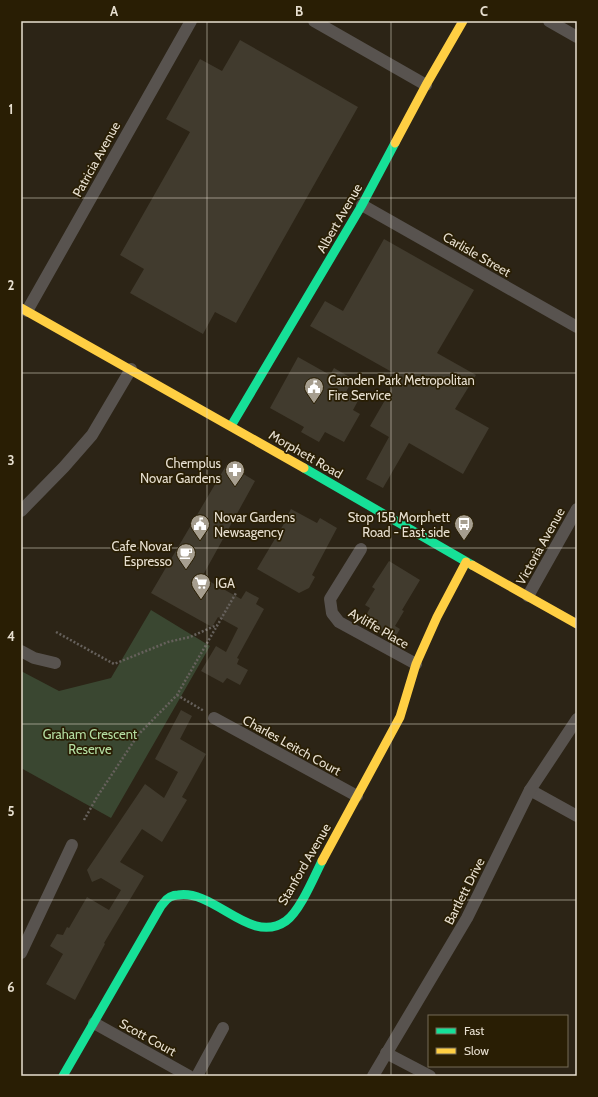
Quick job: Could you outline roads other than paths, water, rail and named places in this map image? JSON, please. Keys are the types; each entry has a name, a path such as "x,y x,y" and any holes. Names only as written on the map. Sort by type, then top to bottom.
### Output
{"street":[{"name":"Patricia Avenue","path":"24,310 191,21"},
{"path":"314,21 426,85"},
{"name":"Albert Avenue","path":"231,426 362,205 426,85 463,21"},
{"path":"549,21 577,37"},
{"name":"Carlisle Street","path":"362,205 577,327"},
{"name":"Morphett Road","path":"24,310 131,369 466,562 577,624"},
{"path":"21,511 64,467 92,435 131,369"},
{"name":"Victoria Avenue","path":"528,596 577,509"},
{"name":"Ayliffe Place","path":"360,549 330,599 332,614 339,622 416,664"},
{"name":"Stanford Avenue","path":"63,1076 161,906 171,896 184,893 199,897 256,927 269,928 284,922 297,908 400,717 416,664 437,617 466,562"},
{"path":"21,651 34,658 56,663"},
{"name":"Charles Leitch Court","path":"209,714 357,796"},
{"name":"Bartlett Drive","path":"373,1076 467,918 530,790 577,719"},
{"path":"530,790 577,816"},
{"path":"21,953 72,845"},
{"name":"Scott Court","path":"94,1023 189,1076"},
{"path":"197,1076 224,1028"},
{"path":"386,1053 430,1076"}],"place":[{"name":"Camden Park Metropolitan Fire Service","path":"314,404"},
{"name":"Chemplus Novar Gardens","path":"235,487"},
{"name":"Novar Gardens Newsagency","path":"200,541"},
{"name":"Stop 15B Morphett Road - East side","path":"464,541"},
{"name":"Cafe Novar Espresso","path":"186,570"},
{"name":"IGA","path":"201,600"}],"park label":[{"name":"Graham Crescent Reserve","path":"90,742"}]}
